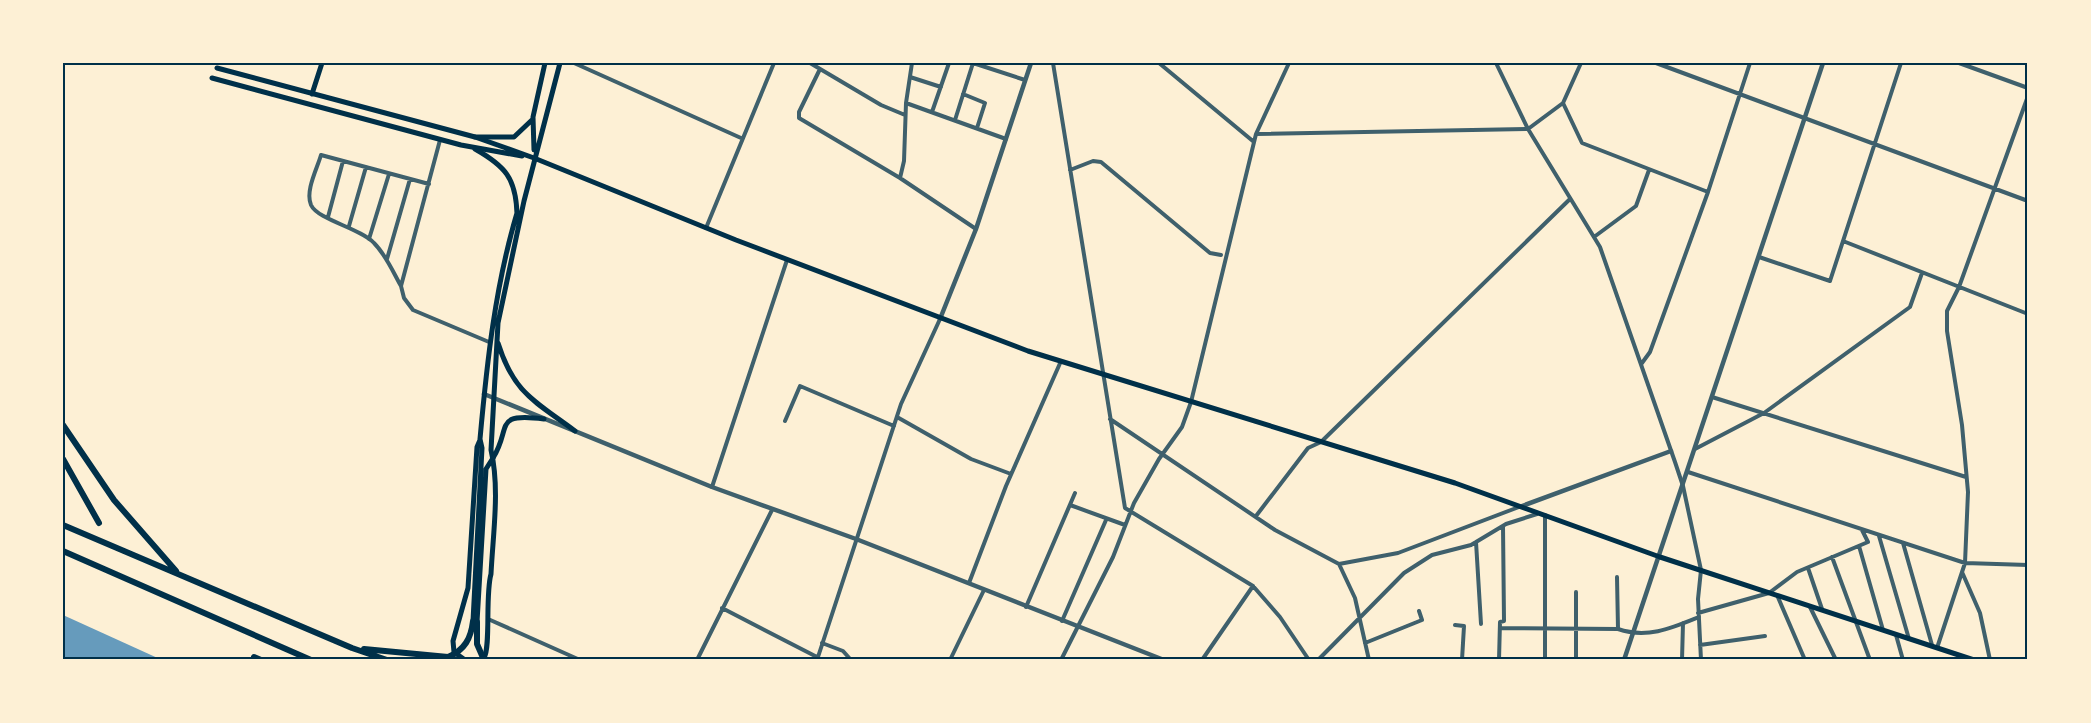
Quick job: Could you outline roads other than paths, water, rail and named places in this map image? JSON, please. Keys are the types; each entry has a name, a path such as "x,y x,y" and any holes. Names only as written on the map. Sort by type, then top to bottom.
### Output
{"highway":[{"path":"63,425 114,500 178,574"},
{"path":"63,459 99,524"},
{"path":"63,525 352,648 387,660"},
{"path":"63,551 311,660"},
{"path":"63,556 85,561"},
{"path":"352,648 448,657 459,651 469,639 475,622"},
{"path":"475,622 477,644 482,660"},
{"path":"254,657 261,660"}],"main road":[{"path":"312,94 322,63"},
{"path":"475,137 514,138 530,124 545,63"},
{"path":"475,622 483,479 480,439 489,342 502,264 560,63"},
{"path":"217,68 475,137 534,158 940,319 1061,361 1522,506 1660,557 1974,660"},
{"path":"212,78 475,149 534,158"},
{"path":"482,660 487,654 486,619 496,486 491,450 496,339 534,158 533,117"},
{"path":"475,149 507,173 517,200 517,214"},
{"path":"496,339 512,378 523,393 575,431"},
{"path":"483,479 486,469 498,451 501,433 510,421 522,416 544,419"},
{"path":"465,660 454,652 453,641 468,588 477,447 480,439"}],"street":[{"path":"574,63 741,138"},
{"path":"706,228 741,138 774,63"},
{"path":"810,63 881,105 905,115"},
{"path":"900,178 904,161 905,115 912,63"},
{"path":"932,112 949,63"},
{"path":"955,120 973,63 1025,80"},
{"path":"722,608 817,659 897,417 976,229 1031,63"},
{"path":"1053,63 1125,508 1253,586 1280,617 1309,660"},
{"path":"1160,63 1254,142"},
{"path":"1061,660 1131,511 1162,456 1182,427 1191,402 1256,134 1289,63"},
{"path":"1496,63 1528,129 1594,237 1671,451 1683,486 1701,570 1698,615 1701,660"},
{"path":"1256,134 1528,129 1563,103 1581,63"},
{"path":"1656,63 2028,201"},
{"path":"1641,364 1650,352 1708,192 1750,63"},
{"path":"1624,660 1823,63"},
{"path":"1759,257 1830,281 1901,63"},
{"path":"1959,63 2028,88"},
{"path":"820,69 799,112 799,118 900,178 976,229"},
{"path":"910,77 941,87"},
{"path":"963,94 985,102 977,128"},
{"path":"1935,646 1965,563 1966,477 1962,425 1947,331 1947,311 1959,287 2028,96"},
{"path":"906,103 1006,139"},
{"path":"1563,103 1582,143 1708,192"},
{"path":"401,286 440,140"},
{"path":"429,184 321,155 309,196 312,207 369,239 387,260 401,286 404,298 413,310 489,342"},
{"path":"328,217 343,161"},
{"path":"1070,170 1093,161 1101,162 1210,253 1221,255"},
{"path":"349,226 366,167"},
{"path":"1594,237 1636,206 1649,170"},
{"path":"369,239 389,174"},
{"path":"387,260 410,179"},
{"path":"1256,516 1308,448 1321,442 1570,199"},
{"path":"1843,241 2028,314"},
{"path":"712,487 787,260"},
{"path":"1695,449 1764,414 1910,307 1922,273"},
{"path":"969,584 1011,474 1061,361"},
{"path":"785,422 800,387 894,426"},
{"path":"484,394 712,487 856,539 1077,628 1164,660"},
{"path":"1712,397 1966,477"},
{"path":"897,417 971,459 1011,474"},
{"path":"1110,419 1162,456 1256,516 1339,564 1354,598 1369,660"},
{"path":"1339,564 1398,553 1505,510 1522,506 1671,451"},
{"path":"1688,472 1965,563 2028,565"},
{"path":"1026,607 1075,493"},
{"path":"1070,505 1125,525"},
{"path":"697,660 772,510"},
{"path":"1318,660 1404,573 1432,555 1476,542 1503,526 1542,514 1545,660"},
{"path":"1062,622 1106,520"},
{"path":"1499,660 1500,622 1504,621 1503,526"},
{"path":"1500,628 1618,629 1633,634 1664,631 1698,615 1769,593 1797,573 1868,542 1862,529"},
{"path":"1879,535 1909,639"},
{"path":"1476,542 1480,624"},
{"path":"1903,543 1935,646"},
{"path":"1859,546 1883,630"},
{"path":"1832,557 1870,660"},
{"path":"1808,568 1823,610"},
{"path":"1962,571 1980,613 1990,660"},
{"path":"1617,577 1618,629"},
{"path":"1202,660 1253,586"},
{"path":"951,660 984,590"},
{"path":"1576,592 1576,660"},
{"path":"1777,596 1805,660"},
{"path":"1810,606 1836,660"},
{"path":"1365,643 1422,620 1419,611"},
{"path":"486,619 580,660"},
{"path":"1682,660 1683,623"},
{"path":"1455,625 1464,626 1462,660"},
{"path":"1896,634 1903,660"},
{"path":"1700,645 1765,636"},
{"path":"822,643 843,651 851,660"}],"water":[{"path":"63,615 162,660 63,660"}]}
